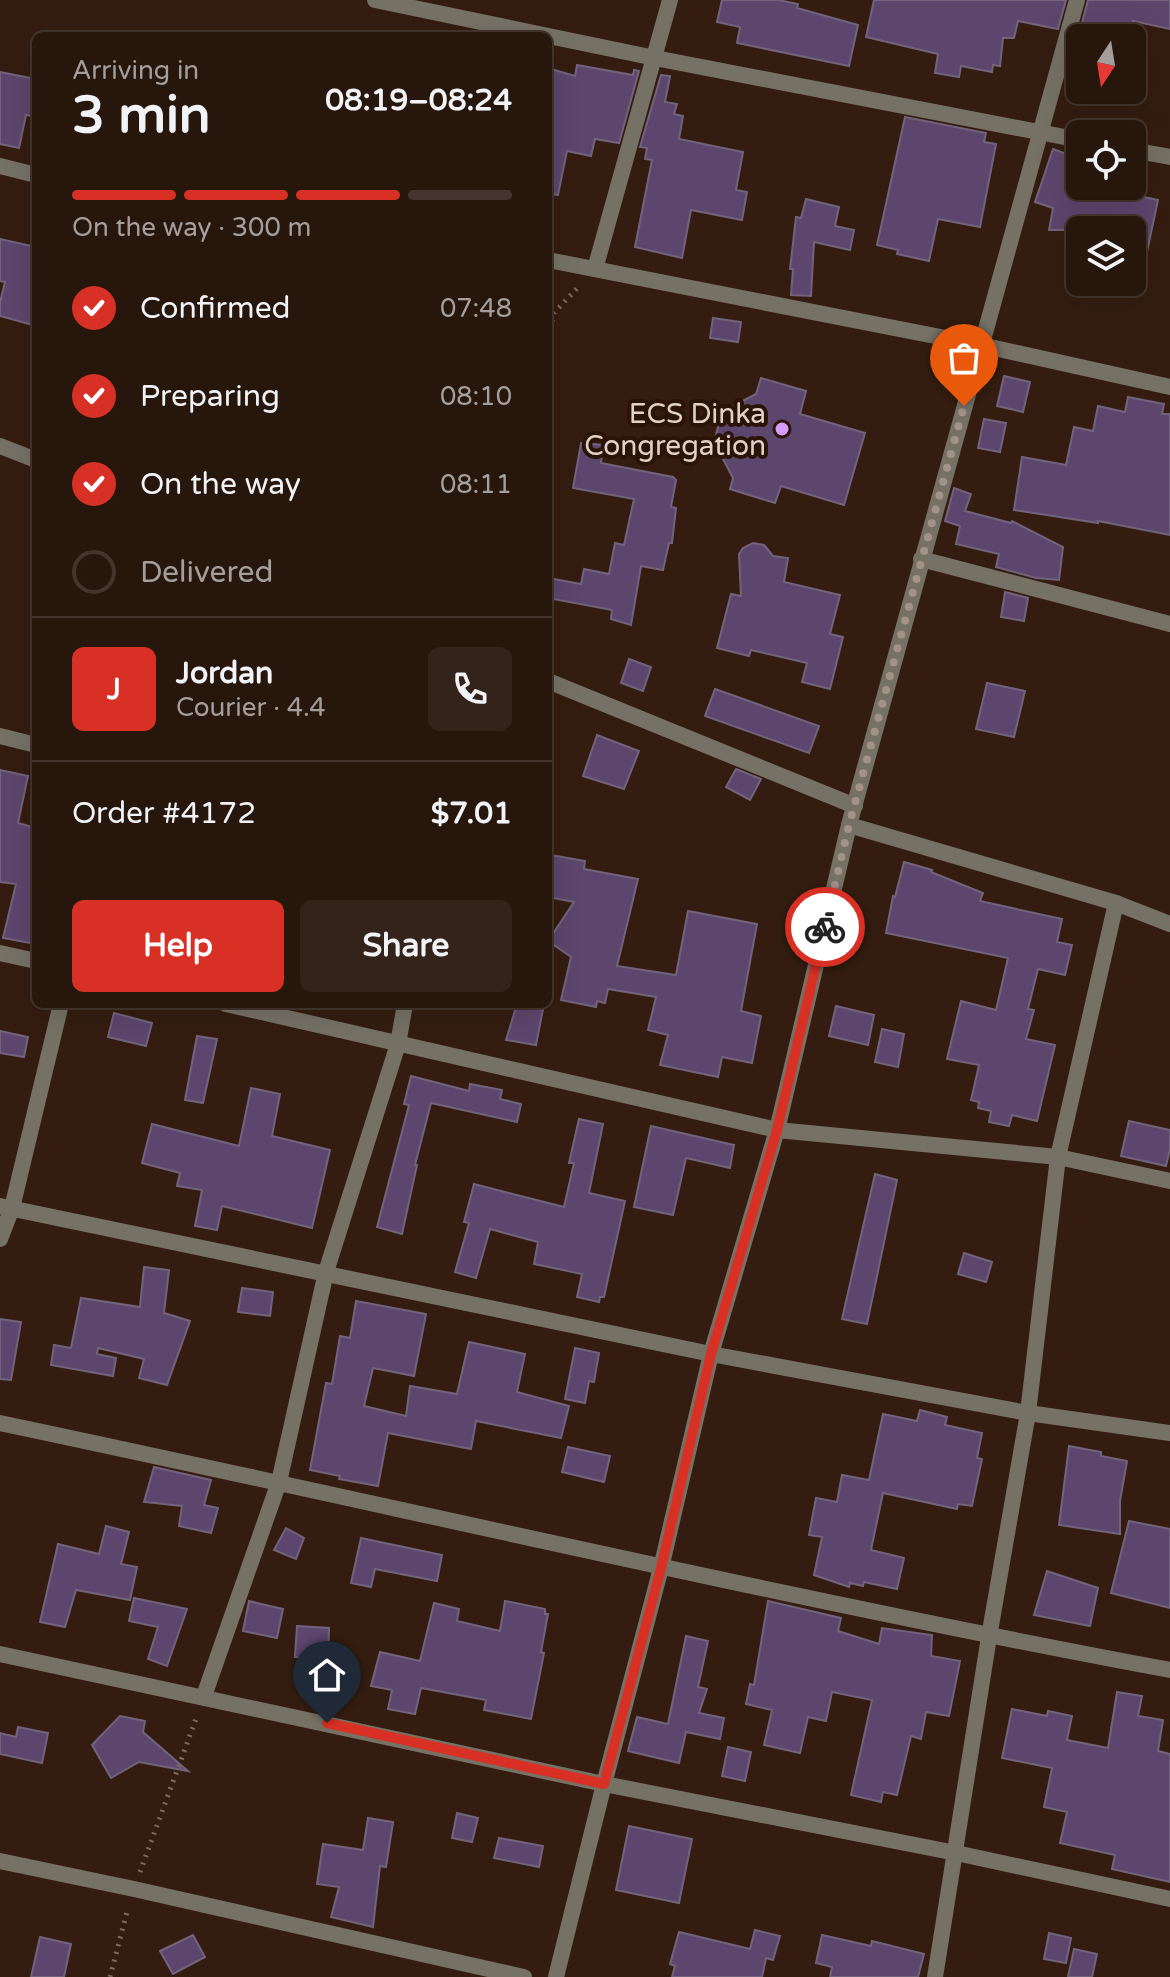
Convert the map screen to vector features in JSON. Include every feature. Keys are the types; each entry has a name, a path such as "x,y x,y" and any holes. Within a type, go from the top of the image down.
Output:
{"street":[{"path":"375,0 529,32"},
{"path":"595,269 670,0"},
{"path":"556,1977 661,1568 711,1354 777,1130 849,825 1077,0"},
{"path":"552,37 1066,137"},
{"path":"1146,153 1170,157"},
{"path":"0,166 32,174"},
{"path":"552,261 981,345 1170,387"},
{"path":"0,446 32,458"},
{"path":"921,559 1170,624"},
{"path":"552,683 855,806"},
{"path":"0,736 32,744"},
{"path":"849,825 1116,903 1170,924"},
{"path":"935,1977 1028,1413 1058,1157 1116,903"},
{"path":"0,953 32,960"},
{"path":"0,1239 60,1008"},
{"path":"243,1008 777,1130 1058,1157 1170,1181"},
{"path":"204,1696 279,1482 326,1272 398,1044 404,1008"},
{"path":"6,1207 711,1354 1028,1413 1170,1433"},
{"path":"0,1423 661,1568 989,1637 1170,1670"},
{"path":"0,1654 604,1784 956,1853 1170,1899"},
{"path":"0,1861 524,1977"}],"path":[{"path":"552,321 554,313 595,269"},
{"path":"110,1977 134,1889 204,1696"}],"building":[{"path":"722,0 778,0 858,25 849,66 737,43 740,27 717,22"},
{"path":"874,0 1066,0 1058,29 1018,21 1014,38 1003,38 1000,66 993,65 992,72 961,66 959,77 935,73 938,54 866,37"},
{"path":"1088,0 1170,0 1170,29 1133,21 1132,24 1082,24"},
{"path":"577,65 633,75 634,70 639,71 619,143 595,139 591,156 567,151 558,195 552,194 552,69 575,76"},
{"path":"0,72 32,78 32,116 26,115 19,148 0,144"},
{"path":"661,75 670,76 665,102 677,104 674,114 683,116 679,139 743,152 736,190 747,192 742,220 691,210 682,258 635,247 652,160 645,159 647,148 640,147"},
{"path":"905,117 986,133 984,142 996,144 980,227 938,219 929,261 897,254 898,250 877,245"},
{"path":"1053,149 1066,154 1066,200 1146,200 1146,197 1158,200 1146,256 1146,216 1066,216 1066,230 1049,230 1053,208 1035,202"},
{"path":"806,199 839,207 835,226 854,230 850,250 814,242 811,296 791,295 793,269 790,269 796,217 801,218"},
{"path":"0,239 32,246 32,325 0,316 5,282 0,281"},
{"path":"713,318 741,322 738,342 710,338"},
{"path":"1004,376 1030,382 1023,412 997,406"},
{"path":"761,378 806,391 800,414 865,433 844,505 781,486 775,503 730,489 733,478 714,442 722,412 756,394"},
{"path":"1128,397 1164,404 1162,414 1170,414 1170,535 1098,521 1014,510 1022,457 1066,465 1074,427 1093,431 1098,406 1125,412"},
{"path":"984,419 1006,423 1000,452 978,448"},
{"path":"581,443 603,445 601,463 676,480 671,507 676,508 672,543 669,543 663,570 641,566 631,625 611,619 612,610 552,599 552,579 581,584 584,569 609,574 615,543 624,545 634,499 573,488"},
{"path":"954,488 971,494 965,511 1012,521 1063,547 1059,580 1036,578 996,567 999,554 956,544 960,526 945,521"},
{"path":"753,543 764,545 773,556 788,558 784,582 840,595 830,634 843,637 830,689 802,682 807,663 751,650 749,656 717,648 731,594 741,596 739,554"},
{"path":"1005,592 1028,598 1024,621 1001,617"},
{"path":"629,659 651,667 643,691 621,683"},
{"path":"987,683 1025,691 1014,737 976,729"},
{"path":"715,689 819,726 809,753 705,716"},
{"path":"597,735 639,751 624,789 583,776"},
{"path":"736,769 761,779 750,800 726,787"},
{"path":"0,770 28,776 18,823 32,827 32,943 3,938 16,884 0,882"},
{"path":"552,855 585,861 584,869 638,879 617,966 676,975 688,911 757,924 741,1011 761,1016 752,1063 722,1057 718,1077 660,1065 668,1035 648,1030 656,997 608,989 605,1003 597,1001 596,1007 561,1000 571,957 552,944 552,935 574,902 552,898"},
{"path":"904,862 932,870 983,893 980,901 1062,919 1057,942 1072,945 1065,975 1038,969 1028,1009 1034,1010 1026,1039 1055,1045 1037,1121 1012,1115 1009,1126 989,1122 991,1111 978,1108 979,1102 971,1100 979,1065 947,1059 961,1001 996,1010 1008,958 886,933"},
{"path":"836,1006 874,1015 868,1045 829,1036"},
{"path":"516,1008 543,1008 536,1045 506,1040"},
{"path":"114,1013 152,1023 146,1046 108,1037"},
{"path":"882,1029 904,1034 898,1067 875,1062"},
{"path":"0,1031 28,1037 24,1057 0,1053"},
{"path":"197,1036 217,1039 203,1103 185,1100"},
{"path":"411,1076 469,1091 470,1084 502,1090 500,1099 521,1104 517,1122 431,1103 402,1234 377,1227 409,1105 404,1104"},
{"path":"251,1088 280,1094 272,1136 330,1150 312,1228 222,1206 217,1230 195,1226 202,1190 177,1186 180,1173 142,1163 152,1124 239,1146"},
{"path":"579,1119 603,1124 589,1193 625,1201 604,1297 600,1297 599,1302 577,1297 582,1274 534,1264 538,1242 490,1229 476,1278 455,1272 469,1223 464,1222 474,1184 564,1207 574,1163 569,1163"},
{"path":"1129,1121 1170,1130 1166,1166 1121,1156"},
{"path":"651,1126 734,1145 730,1168 686,1158 673,1215 634,1207"},
{"path":"875,1174 897,1180 867,1324 842,1319"},
{"path":"964,1253 992,1262 986,1282 958,1274"},
{"path":"144,1267 169,1270 164,1313 190,1321 167,1385 139,1378 144,1359 98,1348 97,1354 116,1358 113,1376 51,1365 54,1345 71,1348 81,1298 140,1307"},
{"path":"242,1288 273,1292 270,1316 238,1312"},
{"path":"356,1301 426,1314 414,1376 373,1368 364,1406 406,1416 410,1386 457,1394 469,1342 525,1354 517,1392 569,1406 561,1438 476,1421 471,1449 388,1433 378,1486 310,1470 326,1383 332,1384 340,1336 350,1338"},
{"path":"0,1319 21,1322 11,1380 0,1379"},
{"path":"575,1348 599,1353 594,1382 589,1381 585,1403 565,1399"},
{"path":"920,1410 947,1417 945,1425 982,1433 977,1458 982,1459 972,1506 958,1504 957,1509 883,1493 871,1550 904,1558 897,1589 864,1582 863,1586 850,1583 849,1587 814,1575 822,1537 809,1535 816,1498 837,1502 842,1475 869,1480 883,1414 917,1421"},
{"path":"1069,1446 1127,1461 1120,1501 1120,1534 1059,1525"},
{"path":"568,1447 610,1456 604,1482 562,1472"},
{"path":"154,1467 211,1480 204,1505 218,1508 211,1533 179,1526 182,1506 144,1502"},
{"path":"1129,1521 1170,1529 1170,1608 1111,1593"},
{"path":"106,1526 129,1532 121,1564 137,1567 130,1600 76,1590 65,1627 40,1622 58,1544 99,1554"},
{"path":"286,1528 304,1538 296,1559 274,1550"},
{"path":"361,1538 442,1555 437,1581 375,1569 371,1587 351,1583"},
{"path":"1047,1571 1098,1588 1090,1626 1034,1615"},
{"path":"134,1598 187,1609 167,1666 148,1659 158,1627 129,1621"},
{"path":"249,1601 283,1609 277,1638 243,1631"},
{"path":"505,1601 545,1609 545,1614 548,1614 531,1719 484,1710 486,1700 421,1688 415,1714 388,1709 392,1690 371,1686 380,1652 420,1661 434,1603 459,1609 457,1621 500,1631"},
{"path":"768,1601 841,1618 838,1631 879,1644 882,1628 932,1635 931,1656 960,1661 949,1716 926,1712 921,1739 911,1736 897,1795 883,1792 881,1802 851,1795 872,1700 832,1692 826,1721 808,1717 800,1753 764,1745 772,1710 746,1704 750,1684 754,1685"},
{"path":"297,1626 329,1628 328,1657 295,1657"},
{"path":"686,1636 708,1641 698,1687 707,1689 699,1713 724,1718 720,1739 686,1732 679,1763 628,1751 637,1717 668,1724"},
{"path":"1117,1692 1142,1696 1138,1716 1163,1720 1158,1751 1170,1754 1170,1882 1112,1869 1115,1855 1060,1843 1067,1812 1044,1807 1052,1768 1002,1758 1012,1709 1047,1716 1048,1711 1072,1716 1067,1740 1108,1748"},
{"path":"120,1716 145,1721 143,1732 188,1771 139,1762 111,1778 92,1745"},
{"path":"18,1727 48,1733 42,1763 0,1754 0,1733 16,1737"},
{"path":"728,1747 751,1752 745,1781 722,1776"},
{"path":"457,1813 478,1818 472,1842 452,1838"},
{"path":"368,1818 393,1822 386,1867 380,1866 373,1927 331,1917 339,1887 317,1884 323,1844 363,1850"},
{"path":"629,1826 692,1839 679,1903 616,1890"},
{"path":"499,1838 543,1846 539,1867 494,1858"},
{"path":"755,1930 780,1936 773,1960 766,1958 762,1977 672,1977 675,1966 670,1964 679,1932 750,1949"},
{"path":"1049,1933 1071,1938 1066,1963 1044,1959"},
{"path":"193,1935 205,1957 173,1974 160,1951"},
{"path":"822,1935 871,1946 872,1941 924,1954 918,1977 830,1977 832,1967 816,1963"},
{"path":"40,1937 71,1944 64,1977 31,1977"},
{"path":"1074,1949 1097,1954 1092,1977 1068,1977"}],"way so far":[{"path":"825,927 849,825 964,406"}],"place":[{"name":"ECS Dinka Congregation","path":"782,429"}],"route":[{"path":"327,1723 604,1784 661,1568 711,1354 777,1130 825,927"}]}
